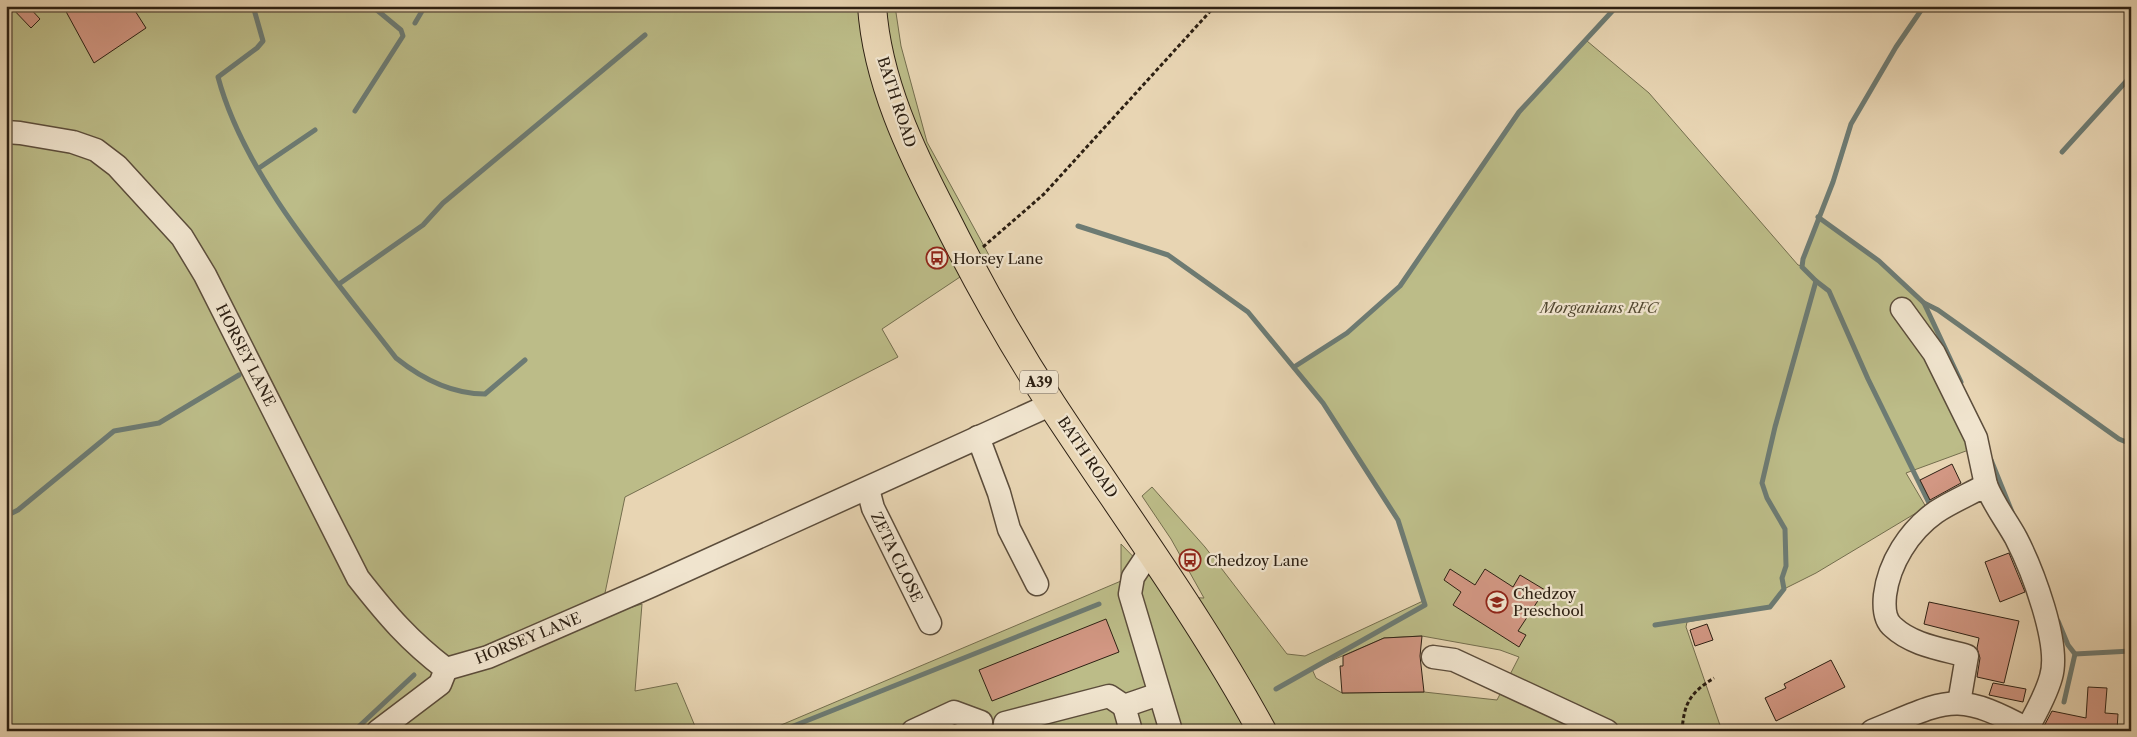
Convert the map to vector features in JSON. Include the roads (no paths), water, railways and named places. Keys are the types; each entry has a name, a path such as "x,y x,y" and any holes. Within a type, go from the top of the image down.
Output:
{"main road":[{"name":"BATH ROAD","path":"872,6 883,66 898,118 918,165 967,261 1052,404 1151,550 1230,672 1262,731"}],"street":[{"name":"HORSEY LANE","path":"6,132 20,132 73,142 96,150 117,166 182,237 206,275 358,578 390,619 416,646 446,669 488,657 868,489 1052,404"},
{"path":"1872,731 1929,707 1951,702 1971,704 1994,711 2029,730 2052,676 2054,646 2037,589 2016,538 1995,506 1986,485 1976,438 1934,353 1902,309"},
{"path":"978,437 1005,490 1008,529 1037,584"},
{"path":"1959,703 1967,656 1908,638 1891,626 1883,606 1892,567 1904,544 1935,513 1986,485"},
{"name":"ZETA CLOSE","path":"868,489 873,508 930,623"},
{"path":"1151,550 1133,577 1130,594 1171,731"},
{"path":"1433,656 1454,660 1607,731"},
{"path":"378,731 440,684 446,669"},
{"path":"1124,706 1159,694"},
{"path":"913,731 954,712 981,726 990,714 996,714 1004,727 1109,696 1124,706 1131,731"}],"waterway":[{"path":"253,6 263,41 257,48 218,77 231,115 248,152 270,189 319,260 396,358 426,378 449,388 485,394 525,360"},
{"path":"355,111 403,36 401,30 372,6"},
{"path":"415,23 425,6"},
{"path":"1294,367 1347,333 1400,286 1519,112 1617,6"},
{"path":"1655,625 1770,607 1784,589 1782,578 1786,566 1785,529 1767,498 1762,483 1775,427 1816,281 1802,267 1803,259 1833,182 1851,124 1896,47 1924,6"},
{"path":"339,284 423,225 443,203 645,35"},
{"path":"2062,152 2131,76"},
{"path":"259,168 315,130"},
{"path":"1818,217 1879,261 1924,303 1961,382"},
{"path":"1078,226 1168,255 1248,312 1323,403 1398,520 1425,605 1276,689"},
{"path":"1816,281 1829,291 1868,379 1929,503"},
{"path":"1924,303 1938,310 2119,439 2131,444"},
{"path":"6,516 18,510 114,431 159,423 239,375"},
{"path":"1991,460 2012,512"},
{"path":"781,731 1099,604"},
{"path":"2058,621 2068,645 2075,654 2064,702"},
{"path":"2075,654 2131,651"},
{"path":"354,731 414,675"}],"place":[{"name":"Horsey Lane","path":"937,258"},
{"name":"Chedzoy Lane","path":"1190,560"},
{"name":"Chedzoy Preschool","path":"1497,602"}],"park label":[{"name":"Morganians RFC","path":"1599,307"}]}
